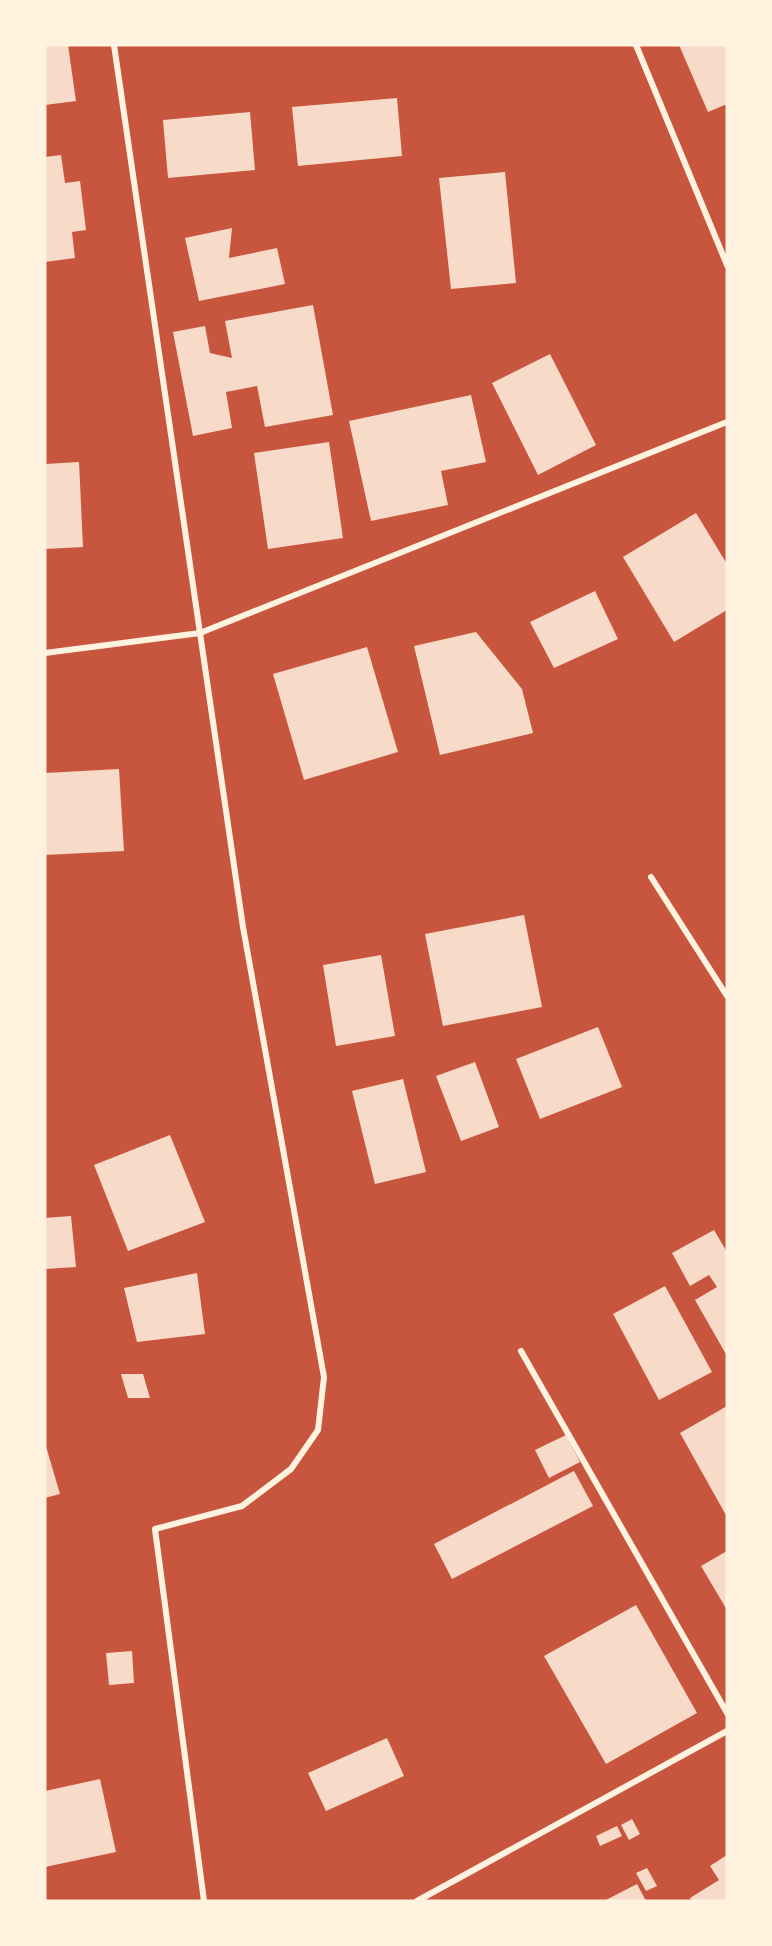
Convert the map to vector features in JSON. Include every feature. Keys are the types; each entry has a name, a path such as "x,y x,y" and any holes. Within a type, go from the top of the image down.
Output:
{"street":[{"path":"114,45 243,927 324,1377 318,1430 291,1469 242,1506 155,1530 204,1901"},
{"path":"636,45 727,265"},
{"path":"45,653 200,633 727,422"},
{"path":"651,877 727,996"},
{"path":"521,1351 727,1713"},
{"path":"417,1901 727,1731"}],"building":[{"path":"45,45 68,45 76,101 45,105"},
{"path":"679,45 727,45 727,104 708,112"},
{"path":"397,98 402,156 298,166 292,107"},
{"path":"250,112 255,170 168,178 163,120"},
{"path":"61,155 65,183 80,181 86,230 72,232 75,258 45,262 45,157"},
{"path":"505,172 516,283 451,289 439,178"},
{"path":"232,228 229,258 277,248 285,284 199,301 185,238"},
{"path":"313,305 333,415 265,427 257,386 226,392 232,428 193,436 173,332 205,326 210,353 232,358 225,321"},
{"path":"550,354 596,445 538,475 492,383"},
{"path":"471,395 486,462 441,471 448,505 371,521 349,421"},
{"path":"329,442 343,538 268,549 254,453"},
{"path":"79,462 83,547 45,549 45,464"},
{"path":"696,513 727,564 727,610 674,642 623,557"},
{"path":"595,591 618,639 554,668 530,622"},
{"path":"476,632 522,689 533,733 440,755 414,646"},
{"path":"367,647 398,752 304,780 273,674"},
{"path":"119,769 124,851 45,855 45,773"},
{"path":"524,915 542,1007 443,1026 425,934"},
{"path":"381,955 395,1036 336,1046 323,965"},
{"path":"598,1027 622,1087 540,1119 516,1059"},
{"path":"475,1062 499,1127 461,1141 436,1076"},
{"path":"403,1079 426,1172 375,1184 352,1091"},
{"path":"170,1135 205,1222 128,1251 94,1165"},
{"path":"71,1216 76,1267 45,1269 45,1218"},
{"path":"714,1230 727,1252 727,1356 695,1300 717,1287 709,1275 690,1286 672,1253"},
{"path":"197,1273 205,1334 137,1342 124,1288"},
{"path":"665,1286 712,1372 659,1400 613,1314"},
{"path":"121,1374 143,1374 150,1398 128,1398"},
{"path":"727,1406 727,1517 680,1433"},
{"path":"566,1435 580,1462 549,1478 535,1450"},
{"path":"45,1443 60,1494 45,1498"},
{"path":"574,1471 593,1506 452,1579 434,1544"},
{"path":"727,1551 727,1610 701,1566"},
{"path":"636,1605 697,1713 606,1764 544,1656"},
{"path":"132,1651 134,1683 109,1685 106,1653"},
{"path":"387,1738 404,1776 326,1811 308,1773"},
{"path":"100,1779 116,1852 45,1867 45,1791"},
{"path":"632,1819 640,1834 629,1840 621,1825"},
{"path":"617,1826 622,1836 600,1846 596,1836"},
{"path":"727,1855 727,1901 692,1901 690,1898 719,1880 710,1866"},
{"path":"647,1868 657,1886 646,1891 636,1873"},
{"path":"637,1884 646,1901 604,1901"}]}
